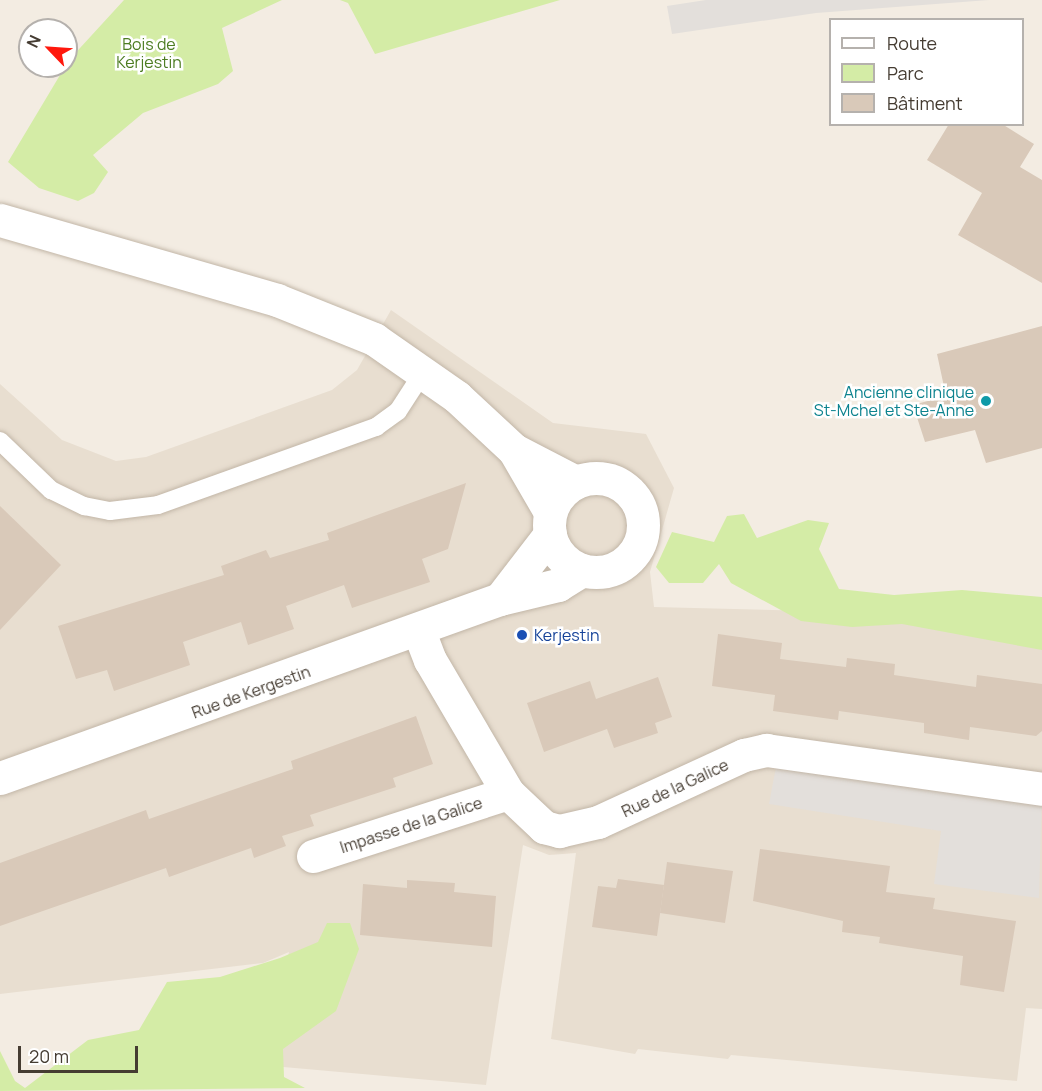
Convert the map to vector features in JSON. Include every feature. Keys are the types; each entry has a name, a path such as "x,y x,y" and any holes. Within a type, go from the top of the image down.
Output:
{"street":[{"path":"0,220 304,310 374,339 424,371 514,450 576,482 500,599"},
{"path":"514,450 550,523 563,559 582,570"},
{"name":"Rue de Kergestin","path":"0,778 500,599 558,585 582,570 602,572 628,560 644,523 635,497 623,486 592,477 576,482"},
{"name":"Rue de la Galice","path":"418,629 430,660 508,793 544,828 577,828 766,750 1042,789"},
{"name":"Impasse de la Galice","path":"313,856 508,793"}],"lane":[{"path":"0,441 51,490 84,506 110,511 158,505 375,427 398,411 424,371"}],"shaded area":[{"path":"706,0 989,0 816,13 672,34 667,6"},
{"path":"391,310 553,423 646,434 674,488 650,572 654,607 855,612 1042,645 1042,1009 1026,1008 1017,1081 731,1055 728,1059 638,1049 635,1054 551,1039 576,853 549,855 523,845 486,1085 261,1065 289,952 263,963 0,994 0,384 62,440 116,461 146,457 332,390 357,370"},
{"path":"779,751 1042,789 1039,898 934,884 941,831 769,804"}],"green space":[{"name":"Bois de Kerjestin","path":"124,0 282,0 222,28 233,71 218,84 143,113 93,155 108,172 94,193 78,201 39,188 8,162 58,78 78,78 78,50"},
{"path":"340,0 560,0 375,54 348,3"},
{"path":"744,514 757,538 808,520 829,523 819,549 839,589 894,595 962,590 1042,597 1042,650 902,624 852,627 801,621 731,583 719,564 703,583 669,583 656,567 672,532 714,542 727,516"},
{"path":"327,923 350,923 359,949 336,1011 283,1049 284,1077 305,1088 0,1091 0,1051 15,1081 25,1088 88,1040 139,1030 167,982 220,977 280,958 318,942"}],"building":[{"path":"948,126 1005,126 1034,144 1020,167 1042,180 1042,283 958,235 982,193 927,160"},
{"name":"Ancienne clinique St-Mchel et Ste-Anne","path":"1042,326 1042,448 986,463 975,430 925,442 913,405 946,396 937,354"},
{"path":"466,483 448,549 422,559 430,582 352,608 344,585 286,606 294,629 248,645 241,622 183,642 190,665 114,691 107,670 76,679 58,626 224,575 221,566 266,550 270,558 329,540 327,533"},
{"path":"0,506 61,565 0,630"},
{"path":"718,634 782,643 780,659 846,667 847,658 895,664 894,675 976,687 977,675 1042,684 1042,731 1036,736 970,727 969,740 924,733 924,723 839,711 838,720 773,711 775,695 712,686"},
{"path":"658,677 672,717 655,723 658,733 614,748 607,729 544,752 527,703 590,681 596,699"},
{"path":"416,716 433,764 393,778 396,787 310,815 314,826 282,836 286,846 254,858 251,848 169,877 166,868 0,926 0,863 146,810 149,819 293,769 291,761"},
{"path":"760,849 890,866 886,892 935,898 933,909 1016,921 1004,992 960,985 963,956 879,943 880,937 842,932 843,921 753,901"},
{"path":"667,862 733,871 725,923 660,913"},
{"path":"618,879 664,885 657,936 592,927 598,886 616,888"},
{"path":"407,880 455,883 454,892 496,896 492,947 360,935 363,884 407,888"}],"place":[{"name":"Ancienne clinique St-Mchel et Ste-Anne","path":"986,401"},
{"name":"Kerjestin","path":"522,635"}]}
